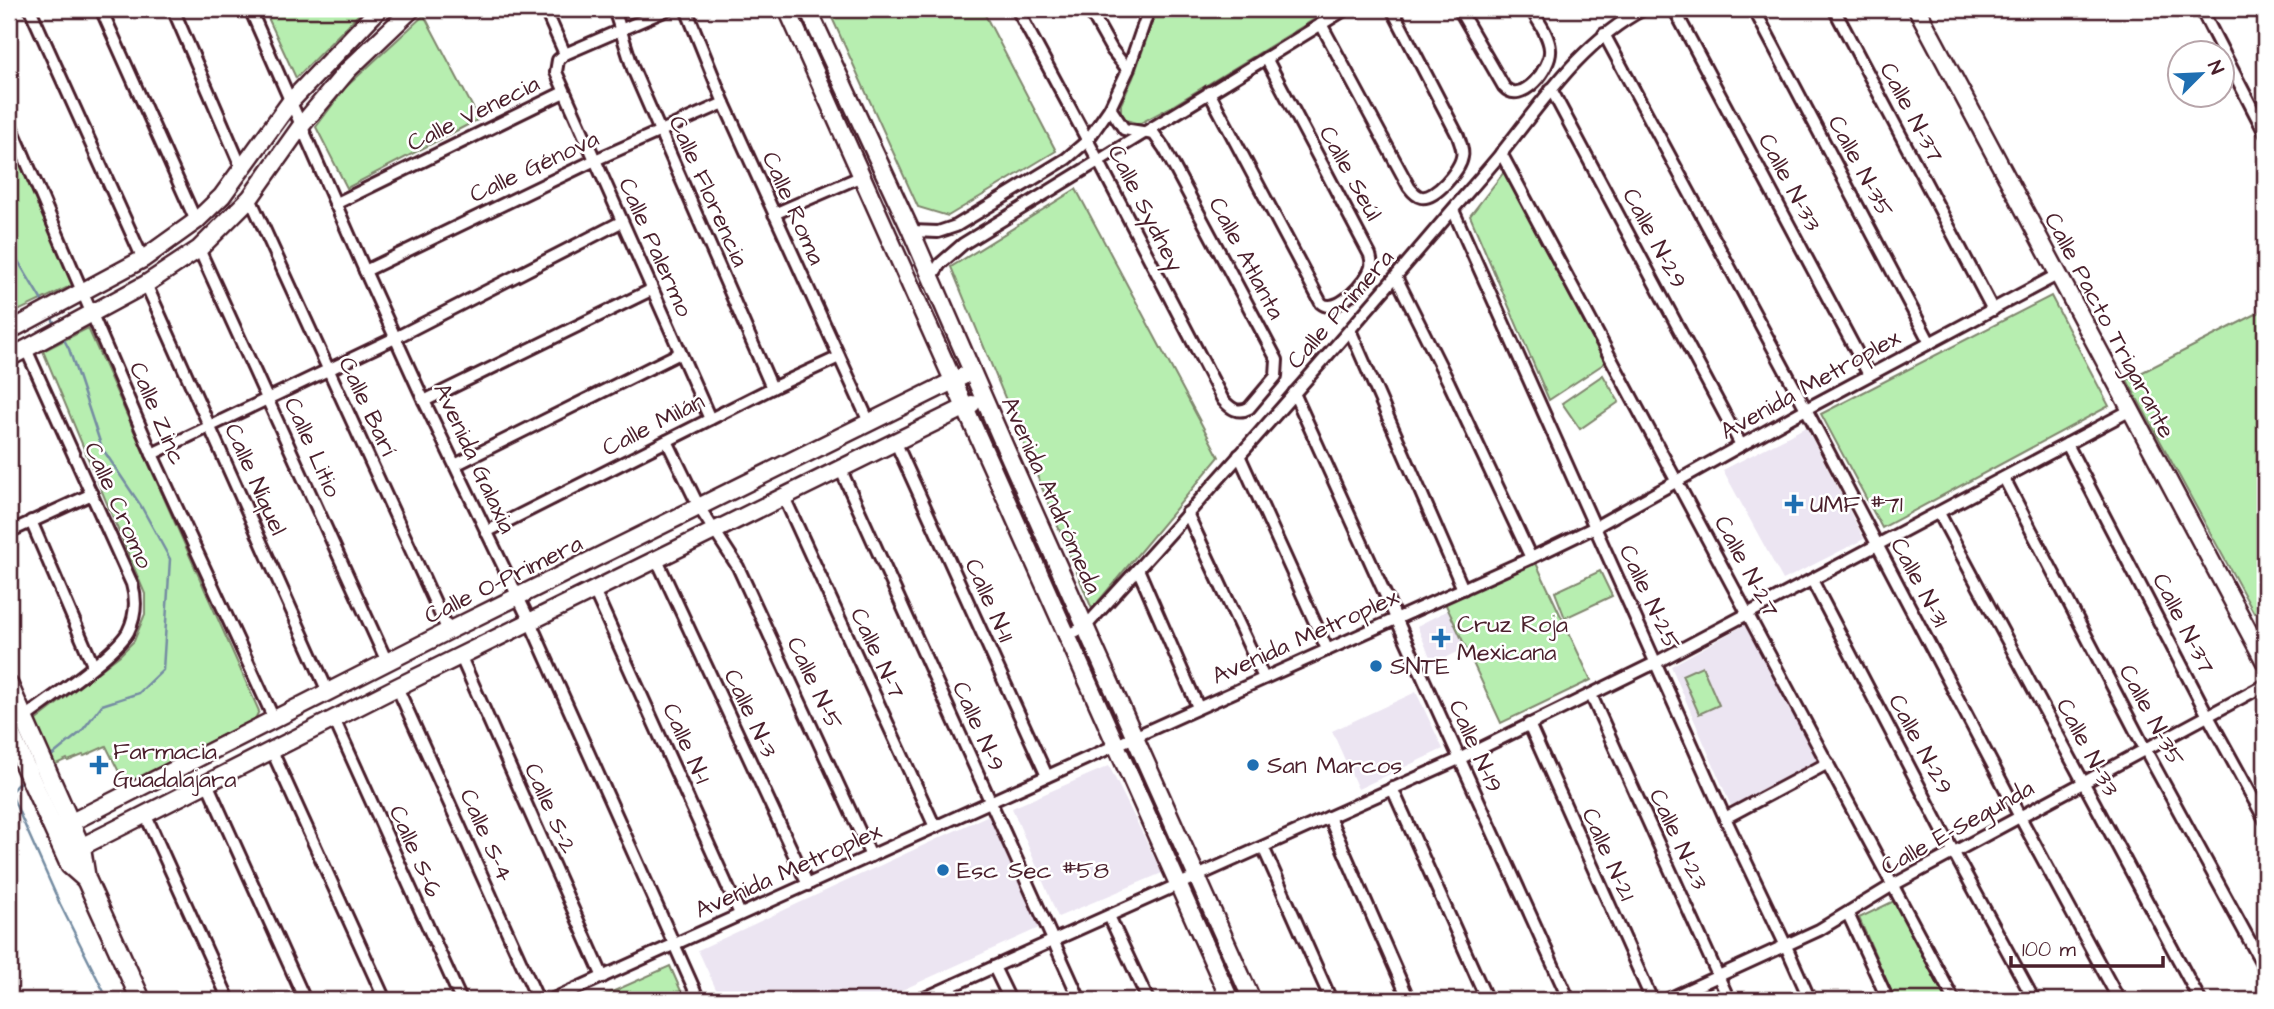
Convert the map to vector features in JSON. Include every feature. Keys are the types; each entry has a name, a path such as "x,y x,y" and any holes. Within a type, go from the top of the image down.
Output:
{"main road":[{"path":"9,686 73,851 70,865 86,879 141,1000"},
{"path":"9,731 62,826"}],"street":[{"path":"30,9 144,259"},
{"path":"101,9 196,221"},
{"path":"173,9 242,169"},
{"name":"Avenida Galaxia","path":"250,9 395,338 530,622 699,1000"},
{"path":"9,331 144,259 196,221 222,196 291,101 379,9"},
{"path":"9,358 146,284 200,248 250,198 301,126 348,70 412,9"},
{"path":"545,9 565,54"},
{"name":"Calle Florencia","path":"614,9 622,29 625,47 660,131 772,388"},
{"name":"Calle Venecia","path":"335,204 564,92 555,72 558,60 565,54 669,9"},
{"name":"Calle Roma","path":"686,9 724,103 869,422"},
{"name":"Avenida Andrómeda","path":"787,9 1230,1000"},
{"name":"Avenida Andrómeda","path":"808,9 911,230 1252,1000"},
{"name":"Calle Sydney","path":"1017,9 1223,400 1237,411 1249,408"},
{"path":"1089,9 1112,50 1128,71"},
{"path":"911,230 938,232 956,226 1066,159 1087,141 1110,108 1128,71 1149,9"},
{"path":"931,278 940,264 963,244 1346,9"},
{"path":"1321,24 1409,187 1423,198 1438,191 1458,168 1463,154 1458,136 1392,9"},
{"path":"1459,9 1504,87 1515,94 1523,92 1547,66 1551,50 1531,9"},
{"name":"Calle Primera","path":"1066,636 1085,627 1350,330 1501,153 1551,89 1604,34 1644,9"},
{"name":"Calle N-33","path":"1674,9 1870,375"},
{"name":"Calle N-35","path":"1754,9 1930,343"},
{"name":"Calle N-37","path":"1833,9 1993,310"},
{"name":"Calle Pacto Trigarante","path":"1917,9 2129,411 2261,645 2265,662"},
{"path":"2201,9 2265,133"},
{"name":"Calle N-31","path":"1604,34 2119,1000"},
{"name":"Calle Seúl","path":"1209,92 1316,296 1325,307 1340,304 1367,276 1371,268 1370,255 1266,58"},
{"name":"Calle N-29","path":"1551,89 1741,445"},
{"name":"Calle Palermo","path":"564,92 710,419"},
{"name":"Calle Génova","path":"365,271 595,160 724,103"},
{"path":"1110,108 1124,129 1146,131"},
{"name":"Calle Zinc","path":"9,121 152,454 274,719"},
{"name":"Calle Atlanta","path":"1146,131 1154,134 1168,154 1277,360 1276,376 1249,408"},
{"name":"Calle N-27","path":"1501,153 1954,1000"},
{"path":"774,214 862,176"},
{"path":"1036,178 1045,193"},
{"name":"Calle Barí","path":"250,198 448,631"},
{"name":"Calle N-25","path":"1453,210 1725,818 1810,1000"},
{"path":"152,454 395,338 621,222"},
{"name":"Calle Litio","path":"200,248 387,662"},
{"name":"Avenida Metroplex","path":"551,1000 1531,558 1595,527 1806,409 2057,275"},
{"path":"1396,277 1531,558"},
{"name":"Calle Níquel","path":"146,284 328,692"},
{"path":"424,401 651,290"},
{"path":"1350,330 1463,589"},
{"name":"Calle Cromo","path":"23,719 120,643 131,625 136,605 132,584 92,495 32,346"},
{"path":"455,465 680,353"},
{"name":"Calle Milán","path":"486,532 839,357"},
{"name":"Calle O-Primera","path":"62,826 972,371"},
{"name":"Calle N-19","path":"1294,393 1569,1000"},
{"name":"Calle O-Primera","path":"73,851 397,687 984,398"},
{"path":"928,999 1459,759 1657,663 2129,411"},
{"name":"Calle N-5","path":"667,441 699,507 738,567 871,856"},
{"name":"Calle N-11","path":"895,441 1047,776"},
{"name":"Calle N-37","path":"2067,444 2265,820"},
{"path":"1239,455 1327,649"},
{"name":"Calle N-9","path":"840,468 1080,1000"},
{"name":"Calle N-35","path":"2004,478 2145,749 2265,969"},
{"path":"9,532 92,495"},
{"name":"Calle N-7","path":"785,497 935,827"},
{"path":"1187,513 1264,678"},
{"name":"Calle N-33","path":"1940,513 2200,1000"},
{"path":"31,522 93,665"},
{"name":"Calle N-3","path":"657,560 808,885"},
{"path":"1138,569 1198,707"},
{"name":"Calle N-29","path":"1812,580 1954,853 2035,1000"},
{"name":"Calle N-1","path":"594,590 740,914"},
{"name":"Calle S-2","path":"460,656 603,977"},
{"name":"Calle E-Segunda","path":"1666,1000 1787,946 1848,914 1893,886 2265,685"},
{"name":"Calle S-4","path":"397,687 538,1000"},
{"name":"Calle N-23","path":"1591,695 1729,1000"},
{"name":"Calle S-6","path":"334,719 461,1000"},
{"name":"Calle N-21","path":"1529,724 1652,1000"},
{"path":"272,751 385,1000"},
{"path":"1725,818 1828,763"},
{"path":"207,783 305,1000"},
{"path":"1392,788 1487,1000"},
{"path":"146,816 229,1000"},
{"path":"1329,817 1409,1000"},
{"path":"1263,846 1331,1000"},
{"path":"1848,914 1888,1000"},
{"path":"1109,916 1148,1000"},
{"path":"994,967 1010,1000"}],"shaded area":[{"name":"UMF #71","path":"1806,427 1864,539 1783,580 1723,470"},
{"name":"Cruz Roja Mexicana","path":"1448,610 1466,648 1433,664 1417,626"},
{"path":"1748,623 1819,760 1731,806 1671,666"},
{"path":"1416,692 1443,749 1358,789 1332,731"},
{"path":"1109,766 1162,873 1058,917 1012,808"},
{"name":"Esc Sec #58","path":"991,814 1041,927 880,1000 721,1000 698,950"}],"green space":[{"path":"264,9 364,9 296,78"},
{"path":"828,9 982,9 1056,151 948,216 918,207"},
{"path":"1157,9 1331,9 1139,124 1126,120 1121,114 1121,104"},
{"path":"424,15 479,119 347,188 316,127 345,88"},
{"path":"9,133 77,283 18,311 9,290"},
{"path":"1504,172 1605,363 1549,400 1470,216"},
{"path":"1076,189 1219,457 1092,609 951,267"},
{"path":"2051,296 2109,406 1882,528 1821,414"},
{"path":"2264,310 2265,608 2254,613 2127,380"},
{"path":"88,328 259,711 255,719 125,784 106,746 54,765 35,721 120,655 134,641 145,614 145,594 43,351"},
{"path":"1603,375 1619,402 1580,429 1562,403"},
{"path":"1536,563 1591,680 1501,723 1445,603"},
{"path":"1600,571 1612,596 1565,618 1555,592"},
{"path":"1702,666 1719,705 1699,714 1682,675"},
{"path":"1894,901 1946,1000 1895,1000 1859,918"},
{"path":"670,966 685,1000 594,1000"}],"waterway":[{"path":"9,246 45,306"},
{"path":"50,315 57,327"},
{"path":"49,758 81,732 102,705 139,693 163,670 170,559 141,506 102,448 69,349 62,336"},
{"path":"21,781 10,792 60,904 108,1000"}],"place":[{"name":"UMF #71","path":"1794,504"},
{"name":"Cruz Roja Mexicana","path":"1441,638"},
{"name":"SNTE","path":"1376,666"},
{"name":"Farmacia Guadalajara","path":"99,765"},
{"name":"San Marcos","path":"1253,765"},
{"name":"Esc Sec #58","path":"943,870"}]}
